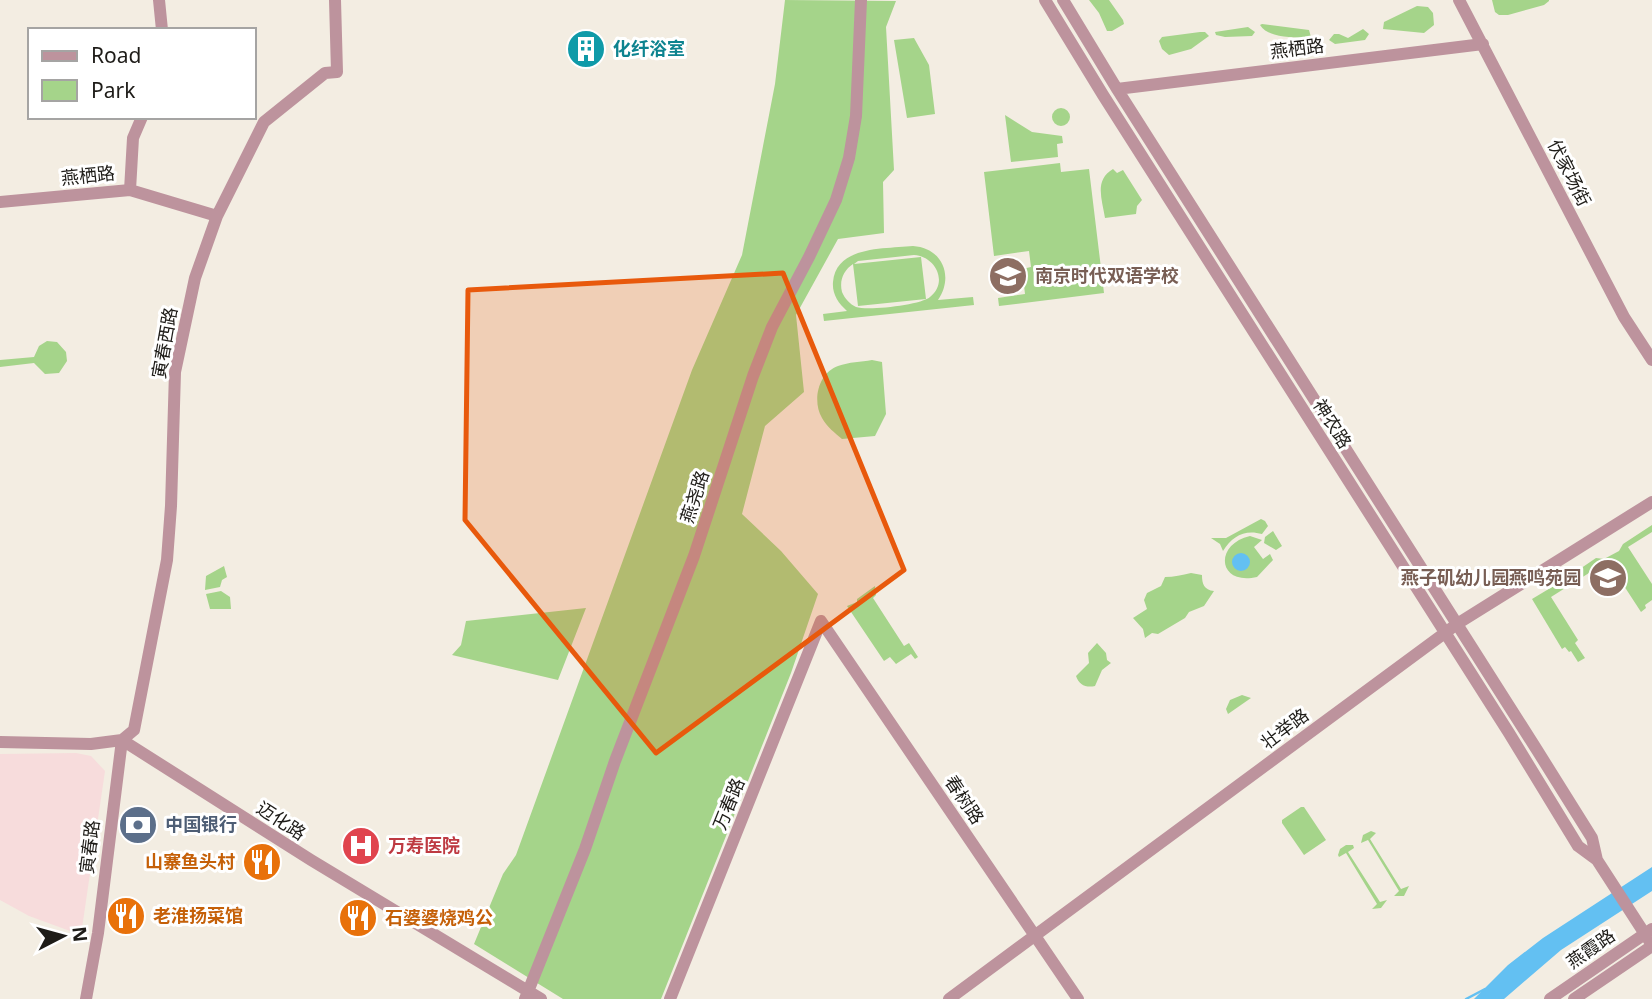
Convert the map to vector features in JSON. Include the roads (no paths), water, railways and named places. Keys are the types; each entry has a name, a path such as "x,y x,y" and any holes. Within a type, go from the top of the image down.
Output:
{"street":[{"path":"159,0 162,28"},
{"name":"寅春西路","path":"122,740 134,730 167,560 174,372 195,278 217,216 264,122 325,73 337,72 335,0"},
{"name":"燕尧路","path":"527,995 585,849 615,761 694,556 753,376 772,327 810,257 836,200 849,158 856,116 861,0"},
{"name":"神农路","path":"1045,0 1578,846 1597,860"},
{"name":"神农路","path":"1063,0 1116,89 1592,838 1597,860 1632,916 1648,931 1652,946"},
{"name":"伏家场街","path":"1459,0 1623,317 1652,360"},
{"name":"燕栖路","path":"1116,89 1482,44"},
{"path":"130,190 134,138 141,119"},
{"name":"燕栖路","path":"0,202 130,190 217,216"},
{"name":"壮举路","path":"949,999 1457,624 1652,502"},
{"name":"春树路","path":"821,621 1078,999"},
{"name":"万春路","path":"670,999 821,621"},
{"path":"0,742 91,744 122,740"},
{"name":"迈化路","path":"122,740 527,995 541,999"},
{"name":"寅春路","path":"86,999 98,933 122,740"},
{"name":"燕霞路","path":"1550,999 1648,931"},
{"name":"燕霞路","path":"1574,999 1652,946"}],"water":[{"path":"1237,553 1245,553 1250,562 1248,569 1237,571 1232,566 1232,558"},
{"path":"1652,867 1652,891 1561,950 1504,999 1474,999 1508,965 1543,938"}],"waterway":[{"path":"1466,999 1485,989"}],"place":[{"name":"化纤浴室","path":"586,49"},
{"name":"南京时代双语学校","path":"1008,276"},
{"name":"燕子矶幼儿园燕鸣苑园","path":"1608,578"},
{"name":"中国银行","path":"138,825"},
{"name":"万寿医院","path":"361,846"},
{"name":"山寨鱼头村","path":"262,862"},
{"name":"老淮扬菜馆","path":"126,916"},
{"name":"石婆婆烧鸡公","path":"358,918"}]}
